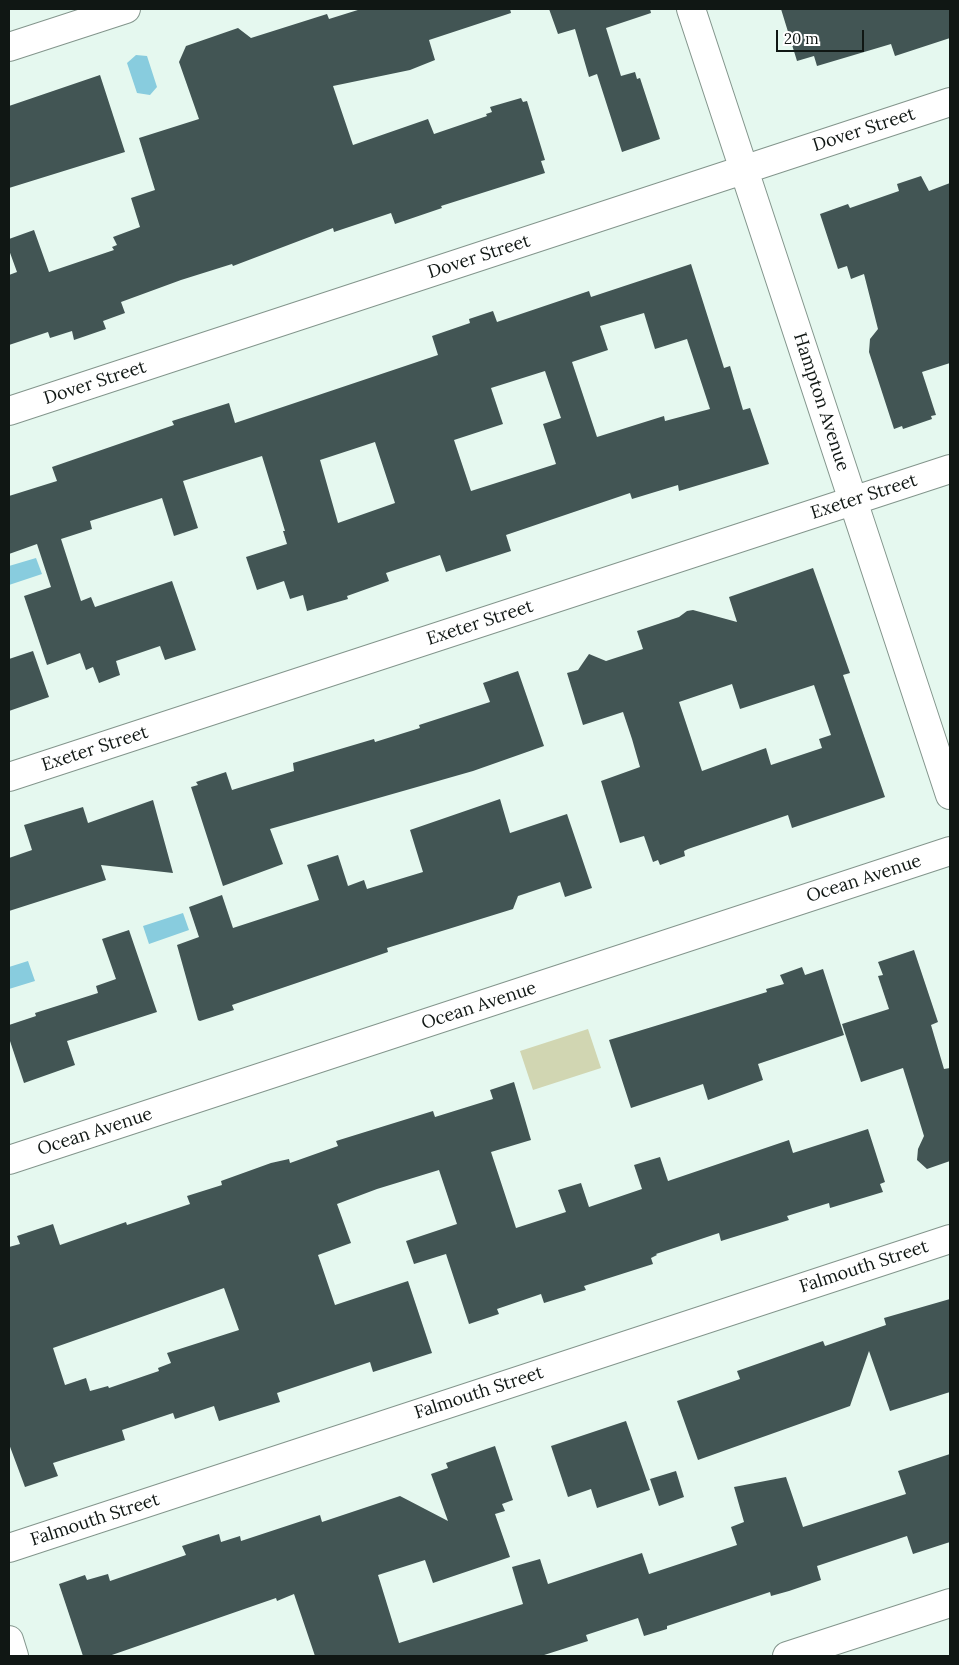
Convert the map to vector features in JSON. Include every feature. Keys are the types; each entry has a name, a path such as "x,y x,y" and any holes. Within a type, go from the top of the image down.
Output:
{"street":[{"path":"9,47 126,9"},
{"name":"Hampton Avenue","path":"691,9 950,795"},
{"name":"Dover Street","path":"9,412 950,102"},
{"name":"Exeter Street","path":"9,777 950,469"},
{"name":"Ocean Avenue","path":"9,1160 950,851"},
{"name":"Falmouth Street","path":"9,1548 950,1239"},
{"path":"787,1656 950,1603"},
{"path":"9,1640 14,1656"}],"green space":[{"path":"588,1029 601,1068 533,1090 520,1051"}],"water":[{"path":"136,55 147,56 157,87 150,95 137,93 127,63"},
{"path":"36,558 42,574 9,585 9,566"},
{"path":"183,913 189,930 149,944 143,926"},
{"path":"28,961 35,981 9,989 9,967"}],"building":[{"path":"361,9 510,9 511,13 429,40 435,60 410,70 333,86 353,145 428,119 434,134 487,116 486,114 492,112 490,107 521,98 523,102 527,101 545,160 541,161 545,173 441,206 442,208 395,224 391,213 334,232 333,228 233,266 232,264 181,280 121,302 125,313 103,321 106,329 74,340 72,331 50,338 48,332 9,345 9,275 17,272 9,250 9,239 34,230 49,272 114,250 112,247 117,245 113,237 140,227 131,198 155,190 139,138 199,119 179,62 186,46 238,28 251,38 327,14 329,19"},
{"path":"549,9 650,9 651,13 606,28 621,76 635,72 637,79 640,78 660,139 622,152 597,74 589,77 575,29 558,34"},
{"path":"781,9 950,9 950,38 895,56 891,44 817,66 814,56 797,61"},
{"path":"100,75 125,152 9,188 9,106"},
{"path":"921,176 929,191 950,183 950,363 922,372 936,415 931,416 932,419 903,429 902,426 894,429 869,352 870,339 878,329 864,274 851,279 847,266 838,269 820,214 848,204 850,208 899,191 897,184"},
{"path":"691,264 724,368 730,366 743,410 750,408 769,464 679,491 678,485 632,499 630,493 506,535 511,551 446,572 440,555 386,573 389,581 347,596 348,599 307,611 303,595 290,599 284,581 257,590 246,557 287,544 283,531 285,531 262,456 183,481 198,528 174,536 162,498 90,521 92,529 61,539 81,601 91,597 95,607 172,581 196,650 165,660 160,646 116,661 120,675 99,683 93,667 86,670 80,653 47,665 24,596 51,587 37,544 9,554 9,496 57,481 52,467 174,425 172,421 229,403 235,423 438,355 432,336 470,323 469,319 493,311 497,322 589,291 591,297","holes":["644,313 655,349 687,339 710,409 665,421 664,416 597,437 572,362 608,350 600,326","545,371 561,418 543,424 556,464 471,491 454,440 503,424 491,388","375,442 395,503 338,523 320,460"]},
{"path":"813,568 850,673 843,675 885,797 792,828 788,815 688,849 684,851 685,856 660,865 658,860 653,862 644,836 620,843 601,781 640,767 623,712 583,725 567,673 578,670 589,654 606,661 643,649 637,631 679,617 687,611 693,610 737,622 729,597","holes":["732,684 740,709 814,685 831,735 819,739 822,748 771,765 766,748 702,771 679,702"]},
{"path":"33,651 49,697 9,711 9,659"},
{"path":"518,671 544,746 473,771 270,829 283,864 223,886 191,787 198,785 196,782 226,772 232,790 294,771 293,763 374,739 375,742 420,728 419,725 490,702 483,683"},
{"path":"500,799 510,833 567,814 592,888 565,897 560,882 518,896 513,909 387,948 388,952 232,1005 234,1010 198,1020 177,945 199,937 189,907 222,895 233,928 319,900 307,865 338,855 348,886 364,880 367,889 423,872 410,830"},
{"path":"153,800 173,873 101,865 106,880 9,911 9,858 32,850 24,825 83,807 88,823"},
{"path":"129,930 157,1012 67,1041 75,1065 24,1083 9,1038 9,1025 36,1016 35,1013 98,993 96,986 116,979 102,939"},
{"path":"914,950 938,1022 931,1025 944,1069 950,1068 950,1161 927,1169 917,1160 918,1149 924,1136 903,1068 861,1082 842,1024 889,1009 878,976 883,975 878,962"},
{"path":"802,967 805,975 823,969 844,1035 758,1064 763,1080 708,1100 703,1084 631,1108 609,1040 767,992 766,989 784,984 780,975"},
{"path":"514,1082 531,1140 491,1152 516,1228 566,1212 558,1190 581,1183 589,1207 642,1189 634,1165 660,1157 668,1181 789,1140 793,1153 868,1129 885,1182 880,1184 883,1192 830,1208 829,1203 787,1216 789,1220 721,1241 719,1233 656,1254 651,1258 653,1264 584,1286 586,1290 544,1303 541,1294 497,1309 499,1314 469,1324 446,1254 414,1264 406,1241 457,1224 439,1170 377,1189 337,1204 351,1243 318,1255 335,1305 408,1281 432,1353 373,1372 370,1362 277,1393 280,1402 219,1421 214,1406 175,1419 173,1413 122,1430 125,1440 53,1463 58,1476 25,1487 9,1444 9,1247 20,1244 17,1236 53,1224 60,1245 126,1222 127,1225 190,1204 187,1196 222,1185 221,1181 271,1163 289,1159 290,1163 338,1146 336,1141 433,1111 435,1117 493,1099 490,1090","holes":["224,1288 239,1330 167,1353 171,1363 158,1368 159,1371 109,1388 108,1386 90,1391 86,1378 65,1385 53,1348"]},
{"path":"950,1299 950,1392 890,1411 869,1351 850,1406 698,1460 677,1401 740,1379 737,1371 823,1341 825,1346 886,1325 884,1318"},
{"path":"626,1421 650,1490 597,1508 591,1489 568,1497 551,1446"},
{"path":"495,1446 513,1500 502,1504 505,1511 495,1514 510,1557 433,1583 425,1560 378,1575 399,1643 523,1604 512,1567 540,1559 548,1584 642,1553 649,1574 737,1545 731,1527 744,1522 734,1487 786,1477 803,1527 906,1494 898,1471 950,1454 950,1542 913,1554 907,1536 817,1566 821,1580 789,1591 771,1596 770,1592 667,1626 667,1629 644,1636 638,1618 586,1635 588,1641 541,1656 315,1656 294,1594 277,1601 276,1598 109,1656 83,1656 59,1584 85,1575 87,1580 108,1574 110,1581 186,1555 182,1546 219,1534 221,1542 240,1536 241,1541 320,1515 322,1522 400,1496 448,1521 431,1474 448,1468 446,1463"},
{"path":"676,1471 684,1497 659,1506 650,1479"}]}
